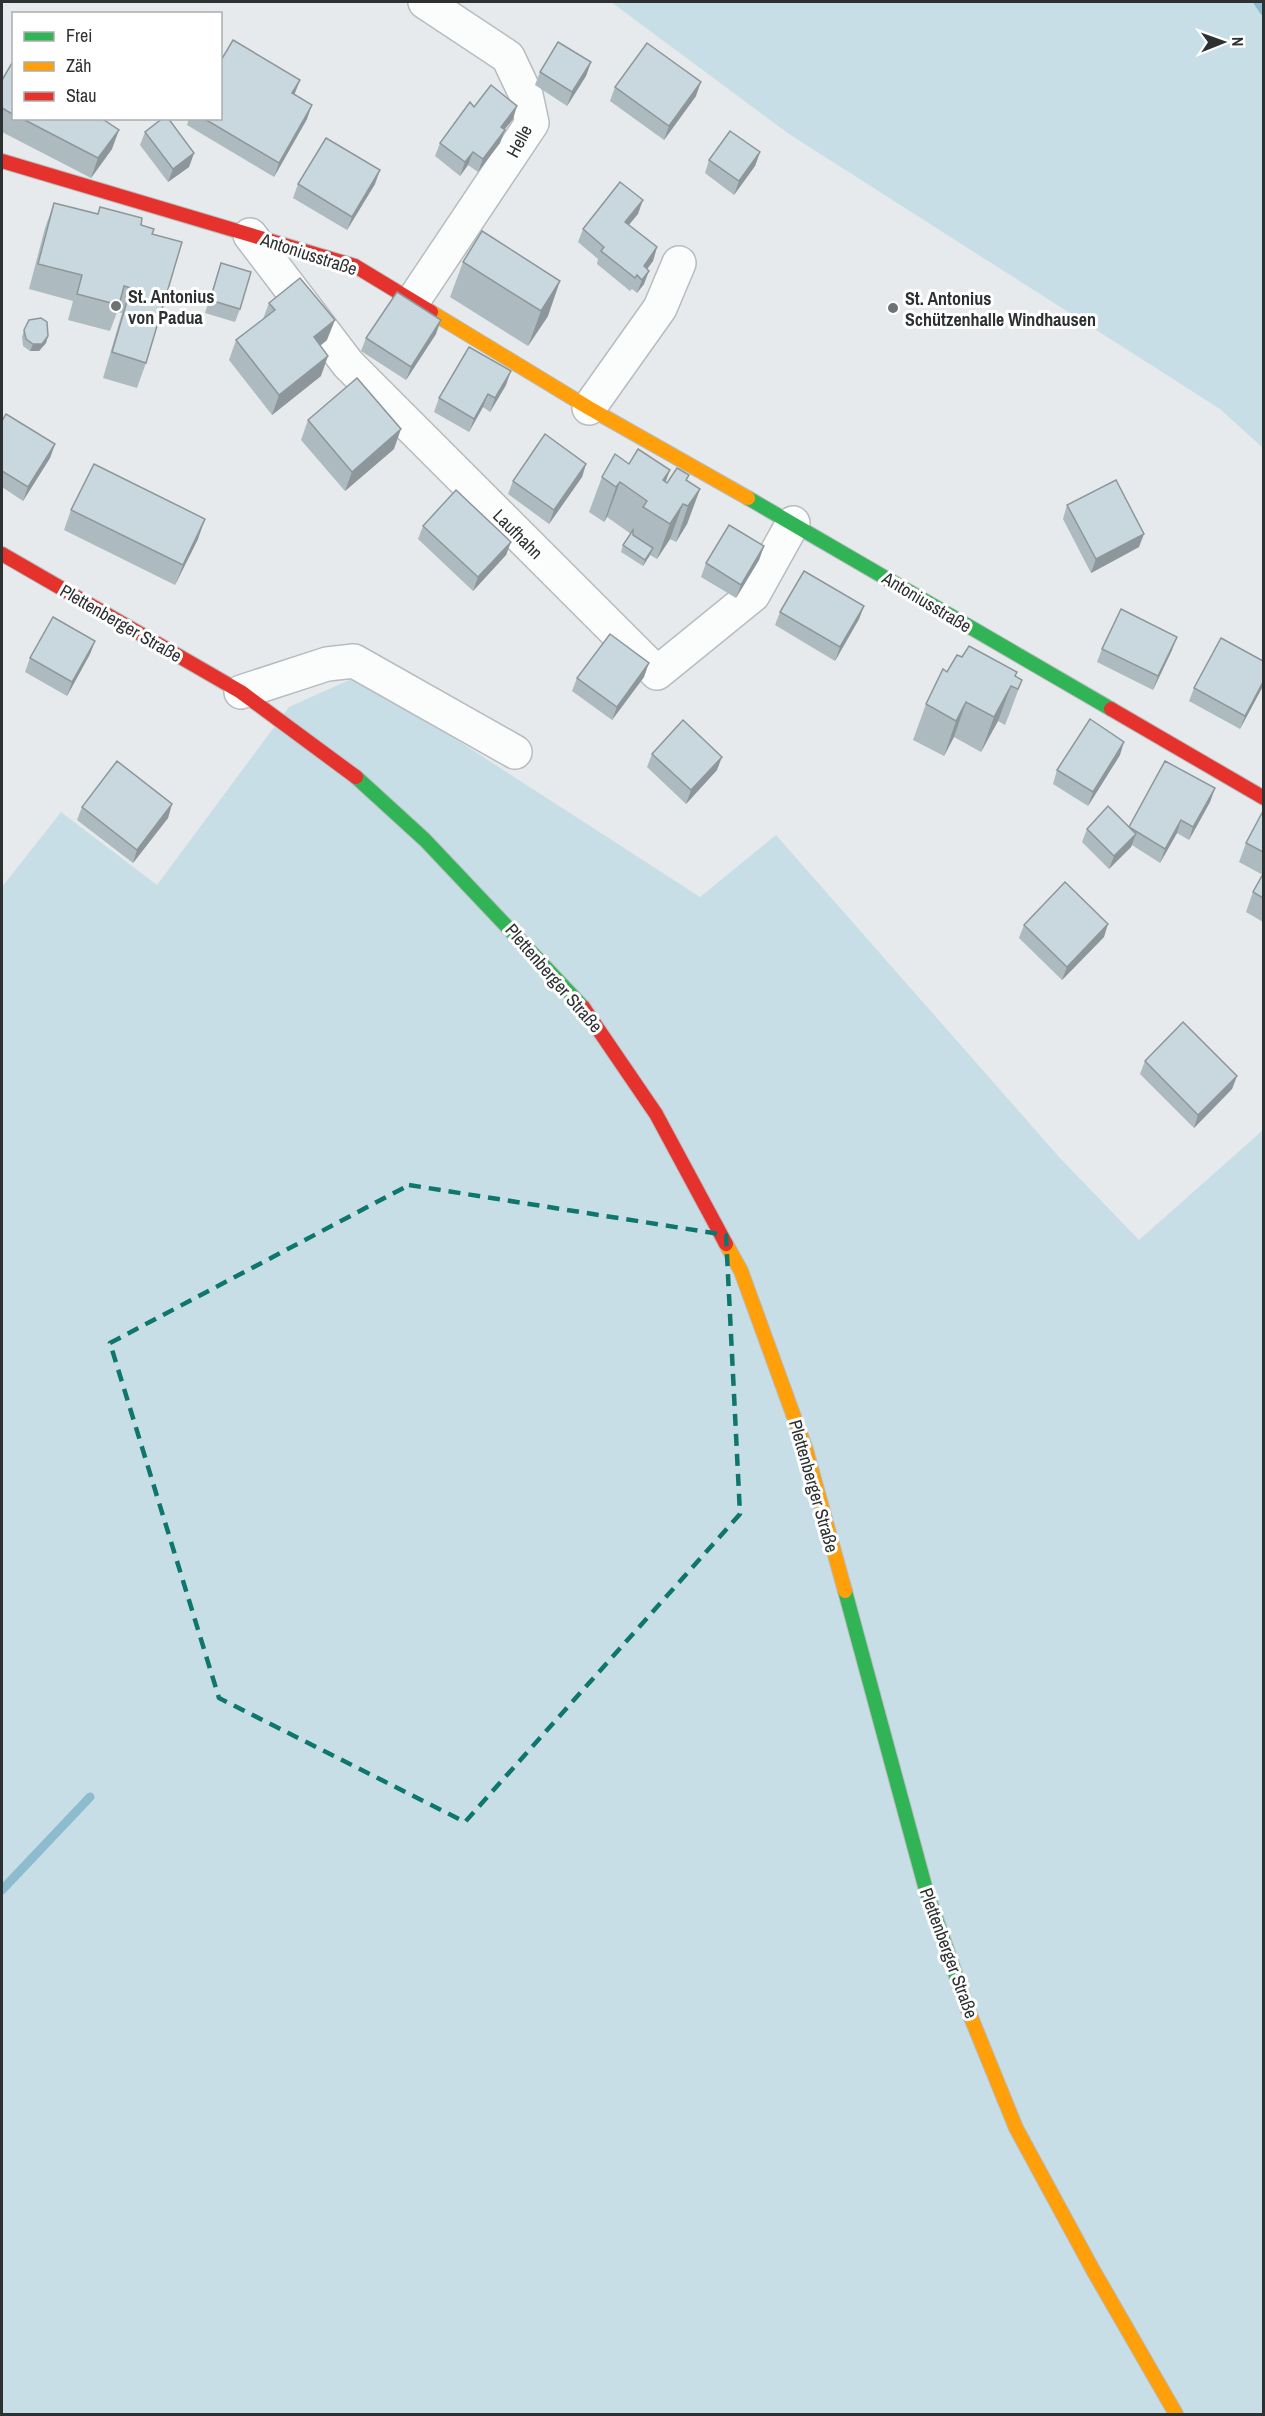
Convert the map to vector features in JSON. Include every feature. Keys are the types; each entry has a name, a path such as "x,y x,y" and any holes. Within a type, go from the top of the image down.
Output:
{"main road":[{"name":"Antoniusstraße","path":"2,161 355,266 589,408 793,523 1263,798"},
{"name":"Plettenberger Straße","path":"2,554 241,692 341,764 425,840 582,1005 656,1114 741,1271 806,1450 916,1856 965,2003 1016,2128 1093,2271 1176,2415"}],"street":[{"name":"Helle","path":"413,301 532,123 526,94 508,57 424,2"},
{"name":"Laufhahn","path":"250,235 348,364 657,673 753,595 793,523"},
{"path":"589,408 660,308 679,263"},
{"path":"241,692 327,664 354,661 515,752"}],"highlighted area":[{"path":"409,1185 726,1235 740,1514 465,1822 219,1698 110,1343"}],"shaded area":[{"path":"611,2 1263,2 1263,448 1220,409 789,134"},
{"path":"358,676 700,897 776,835 1059,1157 1139,1240 1263,1130 1263,2414 2,2414 2,887 61,812 157,885 289,707"}],"building":[{"path":"233,40 300,80 292,93 312,105 279,163 206,120 222,120 222,59"},
{"path":"558,42 591,62 572,92 540,72"},
{"path":"647,43 701,82 669,126 615,87"},
{"path":"12,63 12,114 2,108 2,80"},
{"path":"491,85 517,106 501,127 505,130 483,159 473,152 465,162 440,143 470,102 474,107"},
{"path":"25,120 104,120 119,130 98,158"},
{"path":"160,120 169,120 194,153 173,169 145,132"},
{"path":"730,131 760,152 739,181 709,160"},
{"path":"326,138 380,170 352,217 298,184"},
{"path":"620,182 643,200 625,222 657,247 644,266 649,271 642,280 637,275 635,278 601,251 604,247 583,229"},
{"name":"St. Antonius von Padua","path":"54,203 98,214 100,207 142,218 141,225 154,229 152,234 182,242 146,363 112,352 131,288 124,286 119,305 77,294 82,275 38,264"},
{"path":"482,231 560,281 541,311 463,262"},
{"path":"221,263 251,272 240,309 210,300"},
{"path":"300,278 335,320 314,337 328,356 279,395 236,340 275,310 269,303"},
{"path":"397,292 441,320 411,367 366,338"},
{"path":"41,318 47,322 48,336 42,344 33,344 26,339 24,330 29,320"},
{"path":"469,347 511,371 495,398 488,394 474,419 439,398"},
{"path":"357,378 401,429 352,472 308,420"},
{"path":"6,414 55,444 28,487 2,471 2,421"},
{"path":"545,434 586,464 554,510 513,481"},
{"path":"638,449 670,470 663,480 667,483 677,468 689,475 686,480 700,489 688,506 683,504 670,524 643,507 647,501 620,482 616,487 602,477 615,454 629,464"},
{"path":"94,464 205,519 183,565 71,510"},
{"path":"1116,480 1144,534 1096,559 1067,505"},
{"path":"456,490 511,542 478,577 423,526"},
{"path":"729,525 764,546 741,585 706,563"},
{"path":"633,530 633,535 653,548 645,560 623,545"},
{"path":"804,571 864,606 840,647 780,612"},
{"path":"1121,609 1177,637 1158,676 1102,649"},
{"path":"53,617 95,641 72,682 30,658"},
{"path":"610,634 649,663 617,707 577,678"},
{"path":"1221,638 1263,661 1263,682 1245,716 1194,688"},
{"path":"969,646 1017,672 1015,676 1022,680 1018,689 1011,686 994,717 966,702 956,721 926,704 943,669 947,672 957,655 962,657"},
{"path":"1090,719 1124,742 1093,792 1057,770"},
{"path":"683,720 722,757 691,790 652,754"},
{"path":"117,761 172,804 137,850 82,807"},
{"path":"1165,761 1215,788 1193,827 1181,820 1165,849 1129,827"},
{"path":"1108,806 1136,834 1114,856 1087,829"},
{"path":"1263,811 1263,852 1246,843"},
{"path":"1263,874 1263,898 1253,892"},
{"path":"1065,882 1108,924 1067,967 1024,925"},
{"path":"1183,1022 1237,1076 1198,1115 1145,1061"}],"waterway":[{"path":"1258,2 1264,11"},
{"path":"2,1890 90,1797"}],"traffic: fast":[{"path":"748,498 1111,709"},
{"path":"356,777 425,840 583,1007"},
{"path":"845,1591 926,1890 968,2010"}],"traffic: slow":[{"path":"431,312 589,408 748,498"},
{"path":"726,1244 741,1271 806,1450 845,1591"},
{"path":"968,2010 1016,2128 1093,2270 1176,2414"}],"traffic: jam":[{"path":"2,161 355,266 431,312"},
{"path":"2,554 241,692 356,777"},
{"path":"1111,709 1264,798"},
{"path":"583,1007 656,1114 726,1244"}],"place":[{"name":"St. Antonius von Padua","path":"116,306"},
{"name":"St. Antonius Schützenhalle Windhausen","path":"893,308"}]}
